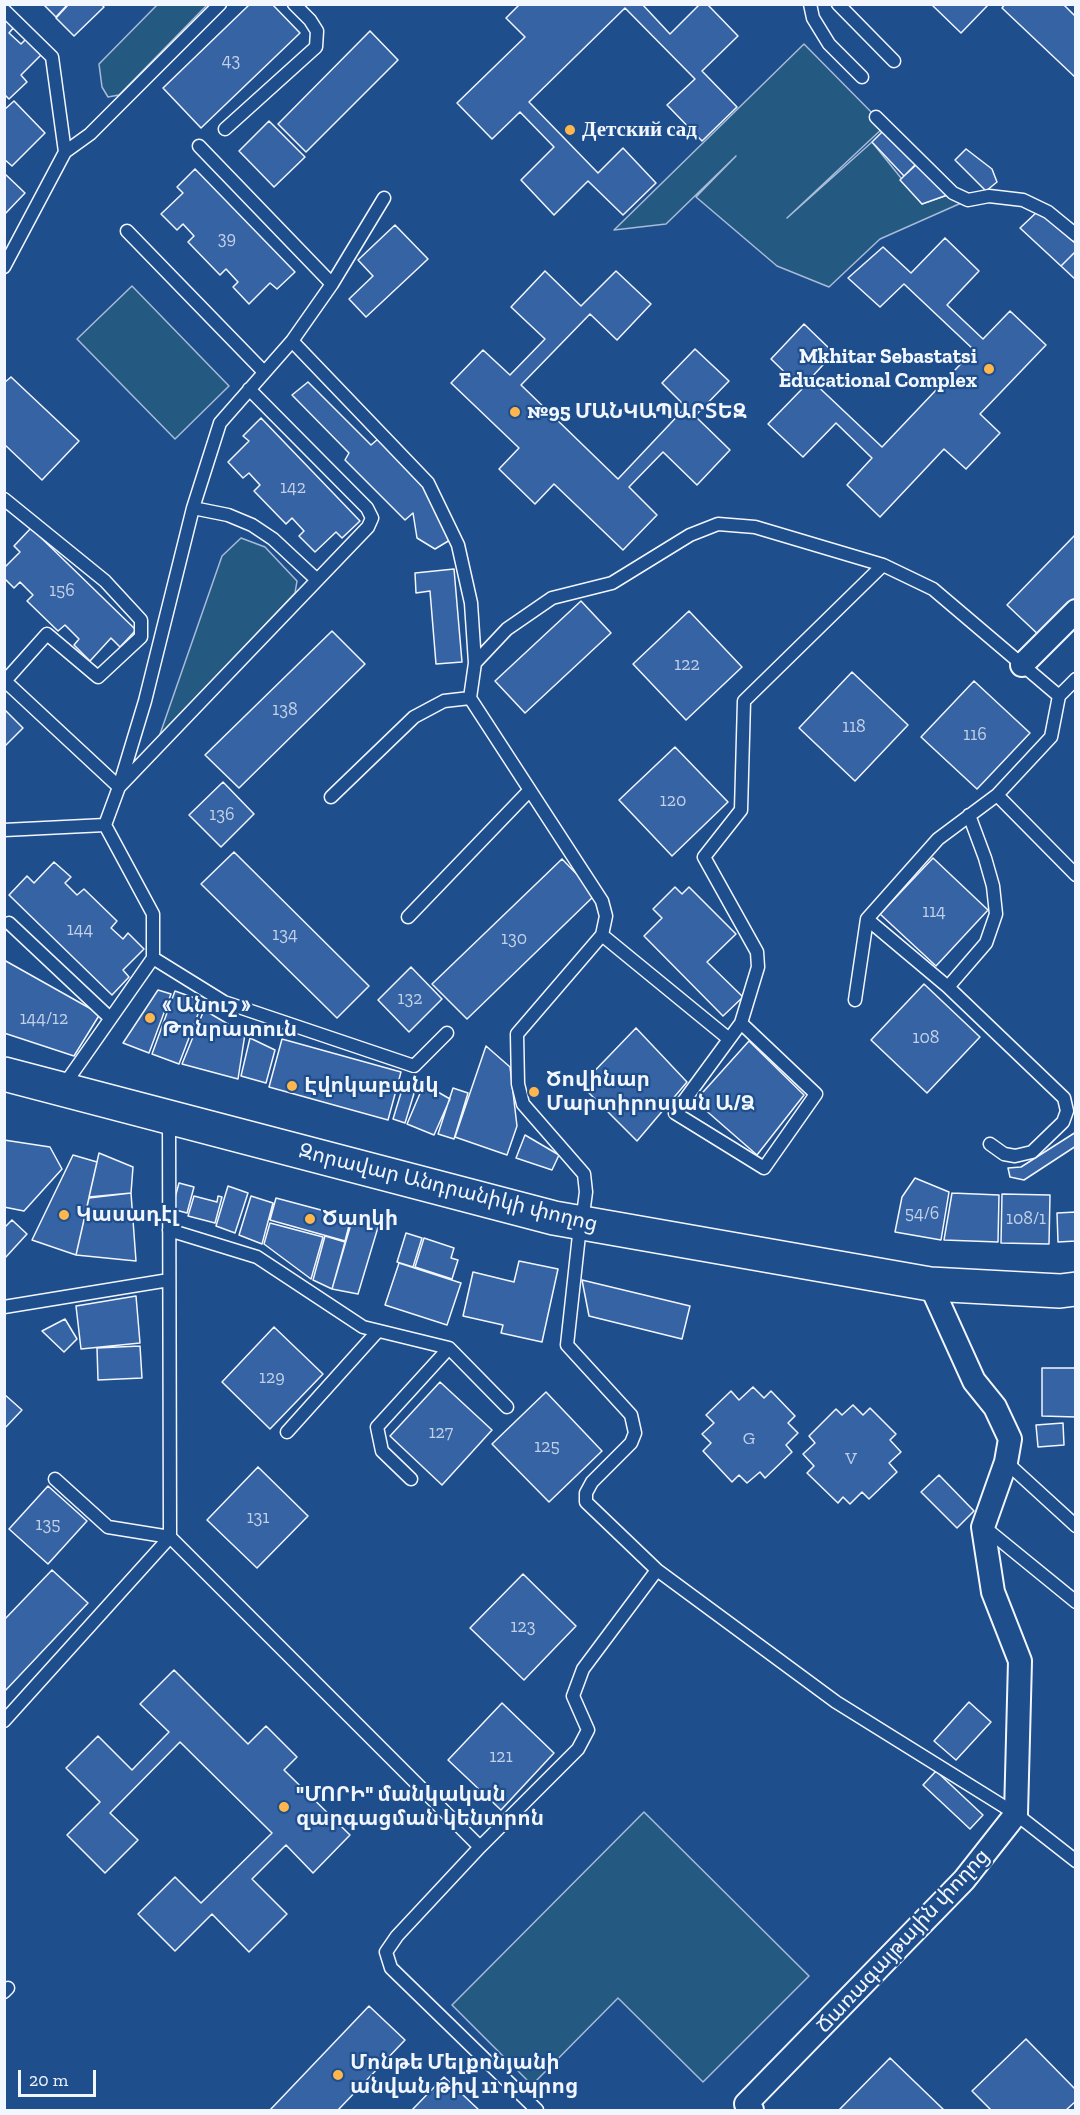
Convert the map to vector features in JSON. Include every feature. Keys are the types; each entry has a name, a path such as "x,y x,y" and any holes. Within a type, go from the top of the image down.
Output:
{"main road":[{"name":"Զորավար Անդրանիկի փողոց","path":"4,1074 61,1089 169,1125"},
{"name":"Զորավար Անդրանիկի փողոց","path":"4,1091 169,1125 580,1229 933,1291 1061,1303 1076,1301"},
{"name":"Զորավար Անդրանիկի փողոց","path":"933,1291 1076,1289"}],"street":[{"path":"1022,665 1076,611"},
{"path":"933,1291 974,1382 995,1407 1010,1439 1006,1462 983,1527 993,1592 1020,1661 1016,1814"},
{"name":"Ճառագայթային փողոց","path":"746,2108 964,1880 1016,1814"}],"lane":[{"path":"4,267 65,152 90,134 220,4"},
{"path":"225,129 316,47 317,31 310,20 294,4"},
{"path":"810,4 813,18 829,44 862,77"},
{"path":"837,4 894,61"},
{"path":"4,10 52,57 65,152"},
{"path":"876,117 953,192 968,200 989,196 1023,200 1048,212 1076,235"},
{"path":"199,146 332,284"},
{"path":"61,1089 153,958 153,914 105,825 119,788 145,701 194,508 220,423 292,341 332,284 384,198"},
{"path":"127,231 264,372"},
{"path":"292,341 428,483 458,545 471,603 475,663 470,698 602,901 606,916 602,934 517,1034 518,1084 523,1104 584,1174 586,1192 567,1345 631,1415 635,1433 631,1443 592,1482 586,1492 586,1502 657,1570 836,1702 1016,1814 1076,1861"},
{"path":"119,788 368,527 372,518 368,508 249,389"},
{"path":"4,499 105,581 141,620 141,638 98,677 47,634 4,681 119,788"},
{"path":"194,508 228,515 252,525 273,539 316,579"},
{"path":"475,663 507,629 552,598 612,583 690,535 718,524 755,527 883,565 933,589 1059,696"},
{"path":"741,1023 816,1094 764,1168 675,1113 741,1023 758,967 757,952 704,857 741,810 744,701 883,565"},
{"path":"855,1000 867,919 938,839 997,795 1051,737 1059,696 1076,679"},
{"path":"331,797 414,717 444,701 470,698"},
{"path":"408,917 529,791"},
{"path":"997,795 1076,875"},
{"path":"948,987 986,943 996,914 993,886 986,858 969,814"},
{"path":"4,830 105,825"},
{"path":"867,919 948,987 1064,1098 1067,1112 1063,1122 1032,1152 1015,1156 1004,1154 990,1144"},
{"path":"9,923 110,1018"},
{"path":"602,934 729,1039"},
{"path":"153,958 224,1002 414,1066 447,1033"},
{"path":"4,1721 170,1537 169,1125"},
{"path":"169,1230 257,1257 363,1327 449,1348 507,1407"},
{"path":"4,1307 170,1280"},
{"path":"287,1432 377,1332"},
{"path":"411,1479 382,1451 377,1427 449,1348"},
{"path":"1006,1462 1076,1527"},
{"path":"56,1479 108,1527 170,1537 480,1847"},
{"path":"983,1527 1076,1602"},
{"path":"537,2110 391,1968 386,1952 397,1936 480,1847 585,1740 588,1730 573,1696 576,1685 583,1669 657,1570"}],"shaded area":[{"path":"158,4 207,5 119,95 108,97 102,87 99,64"},
{"path":"804,44 885,126 787,218 872,142 922,204 953,193 968,200 880,239 829,287 777,266 696,197 736,156 666,224 614,230"},
{"path":"132,286 229,386 175,439 77,339"},
{"path":"241,538 265,547 297,581 295,593 159,737 222,556"},
{"path":"644,1812 809,1976 703,2082 618,1998 532,2085 452,2005"}],"building":[{"path":"43,4 68,4 56,17"},
{"path":"69,4 101,4 104,7 74,36 56,18"},
{"path":"250,4 272,4 300,33 201,128 163,88"},
{"path":"520,4 642,4 670,34 700,4 707,4 738,36 702,71 737,107 702,141 667,105 695,79 625,8 529,102 598,173 623,148 656,183 623,215 588,181 554,215 521,180 554,147 520,112 492,139 457,103 525,37 506,18"},
{"path":"931,4 989,4 961,33"},
{"path":"1005,4 1063,4 1076,17 1076,78 1002,8"},
{"path":"4,15 15,26 9,33 21,44 26,39 42,54 21,75 27,82 9,99 4,94"},
{"path":"370,31 398,60 306,152 278,124"},
{"path":"14,101 45,133 12,166 4,159 4,110"},
{"path":"269,121 305,157 274,187 239,151"},
{"path":"883,131 916,165 904,176 872,142"},
{"path":"966,149 992,169 997,182 986,191 955,160"},
{"path":"917,163 953,193 922,204 900,180"},
{"path":"195,169 295,272 277,289 270,283 249,304 233,287 238,282 226,269 220,275 188,242 194,236 183,224 177,230 161,214 183,193 177,187"},
{"path":"4,173 25,193 4,215"},
{"path":"1038,211 1076,244 1076,251 1061,266 1020,228"},
{"path":"395,225 428,259 366,317 349,299 373,276 358,260"},
{"name":"Mkhitar Sebastatsi Educational Complex","path":"945,238 979,271 947,305 983,339 1010,311 1046,345 980,414 1000,433 966,469 944,449 880,517 847,485 872,458 836,423 803,457 768,424 802,389 771,359 804,324 834,353 810,379 882,447 974,350 904,284 880,307 848,278 883,247 911,273"},
{"path":"1076,251 1076,280 1061,266"},
{"name":"№95 ՄԱՆԿԱՊԱՐՏԵԶ","path":"545,271 581,306 616,271 651,304 617,340 590,314 521,385 618,479 686,407 662,383 695,349 729,381 695,416 730,450 697,485 663,452 629,487 657,515 623,550 554,484 535,504 499,469 519,448 451,383 483,350 510,375 545,339 511,307"},
{"path":"11,377 79,441 42,480 4,444 4,383"},
{"path":"308,382 371,445 378,439 425,486 450,540 435,549 417,538 413,513 405,520 345,460 349,453 292,395"},
{"path":"261,418 360,521 342,538 336,532 315,552 299,536 304,531 292,518 286,524 254,491 260,485 249,473 243,478 228,462 249,441 243,436"},
{"path":"31,528 136,630 120,647 111,638 90,661 74,645 79,639 65,625 58,631 27,601 33,595 20,582 14,588 4,578 4,568 20,552 14,546"},
{"path":"1076,534 1076,602 1042,638 1007,605"},
{"path":"454,569 462,662 436,664 430,591 416,593 415,573"},
{"path":"581,601 611,633 525,713 495,681"},
{"path":"689,611 742,667 686,720 633,664"},
{"path":"332,631 365,664 239,788 205,755"},
{"path":"852,672 908,725 855,781 799,728"},
{"path":"974,681 1030,733 977,789 921,737"},
{"path":"4,709 23,728 4,747"},
{"path":"675,747 728,802 672,856 619,800"},
{"path":"223,782 254,814 221,847 189,815"},
{"path":"234,852 369,986 337,1018 201,884"},
{"path":"933,858 988,910 936,966 880,914"},
{"path":"562,859 596,894 467,1019 432,984"},
{"path":"54,862 71,877 65,883 77,895 84,889 117,921 111,928 123,939 128,933 144,949 123,970 129,977 112,995 9,895 27,876 34,883"},
{"path":"675,887 682,894 689,887 736,934 707,962 743,997 723,1016 644,936 662,918 653,909"},
{"path":"4,960 100,1014 74,1056 4,1033"},
{"path":"411,967 442,999 409,1032 378,1000"},
{"path":"924,984 980,1037 927,1093 871,1040"},
{"name":"« Անուշ » Թոնրատուն","path":"158,990 171,994 149,1053 123,1043"},
{"path":"175,991 203,1001 179,1064 152,1054"},
{"path":"204,1010 245,1034 238,1079 182,1064"},
{"path":"636,1028 687,1082 637,1141 581,1085"},
{"path":"250,1038 275,1050 266,1083 241,1076"},
{"path":"282,1039 401,1072 388,1120 269,1087"},
{"path":"749,1041 804,1095 757,1155 695,1101"},
{"path":"486,1046 510,1067 517,1126 507,1155 455,1137"},
{"path":"404,1083 416,1087 405,1123 393,1119"},
{"path":"424,1084 450,1099 434,1135 407,1124"},
{"path":"453,1088 468,1093 454,1139 438,1134"},
{"path":"1076,1132 1076,1146 1024,1180 1010,1177 1008,1168 1021,1167"},
{"path":"525,1135 559,1155 552,1170 516,1158"},
{"path":"4,1140 50,1147 62,1169 24,1211 4,1207"},
{"path":"99,1153 133,1167 131,1193 89,1197"},
{"name":"Կասադէլ","path":"73,1155 97,1162 76,1255 32,1240"},
{"path":"915,1178 949,1192 941,1240 895,1232 902,1197"},
{"path":"179,1183 194,1187 187,1213 172,1209"},
{"path":"228,1186 248,1193 235,1233 216,1226"},
{"path":"131,1193 136,1261 76,1255 89,1198"},
{"path":"952,1193 999,1195 998,1242 944,1240"},
{"path":"1002,1194 1050,1195 1049,1244 1001,1243"},
{"path":"194,1196 217,1202 218,1196 222,1197 215,1223 188,1216"},
{"path":"251,1196 273,1203 262,1244 239,1235"},
{"name":"Ծաղկի","path":"276,1198 351,1218 345,1241 270,1220"},
{"path":"1076,1212 1076,1241 1058,1242 1057,1213"},
{"path":"353,1217 379,1224 358,1294 332,1289"},
{"path":"12,1220 27,1234 5,1258 4,1228"},
{"path":"270,1223 323,1237 311,1279 264,1244"},
{"path":"406,1233 422,1238 413,1267 397,1262"},
{"path":"325,1236 345,1242 332,1289 313,1280"},
{"path":"424,1238 454,1248 451,1258 458,1260 452,1279 415,1267"},
{"path":"519,1261 558,1269 542,1342 501,1333 503,1325 463,1316 473,1272 514,1282"},
{"path":"399,1263 461,1283 447,1325 385,1305"},
{"path":"582,1280 690,1306 682,1339 589,1316"},
{"path":"136,1296 140,1343 81,1349 76,1306"},
{"path":"65,1319 77,1339 64,1352 42,1331"},
{"path":"274,1327 323,1374 270,1429 222,1382"},
{"path":"140,1346 142,1378 98,1380 97,1348"},
{"path":"1042,1368 1076,1368 1076,1417 1042,1416"},
{"path":"440,1382 492,1430 442,1485 390,1436"},
{"path":"753,1387 764,1398 771,1391 795,1416 788,1423 798,1433 786,1445 792,1452 765,1478 760,1472 747,1483 739,1475 732,1482 703,1451 711,1443 702,1434 714,1423 706,1415 731,1391 739,1400"},
{"path":"546,1392 602,1451 549,1502 492,1444"},
{"path":"4,1394 22,1410 4,1429"},
{"path":"853,1405 863,1415 870,1408 896,1434 890,1440 901,1452 889,1463 897,1472 869,1499 862,1492 850,1504 843,1497 838,1503 807,1473 814,1466 803,1454 815,1443 809,1436 836,1409 842,1415"},
{"path":"1063,1423 1064,1445 1038,1447 1036,1425"},
{"path":"258,1467 308,1516 257,1568 207,1520"},
{"path":"939,1475 974,1511 957,1528 921,1492"},
{"path":"48,1486 87,1521 48,1564 9,1529"},
{"path":"52,1570 88,1603 4,1692 4,1620"},
{"path":"523,1574 576,1626 524,1680 470,1628"},
{"name":"\"ՄՈՐԻ\" մանկական զարգացման կենտրոն","path":"174,1670 248,1744 266,1726 297,1757 284,1770 350,1835 313,1873 286,1845 252,1879 287,1914 249,1952 212,1914 175,1951 138,1914 175,1877 201,1903 272,1833 180,1742 110,1813 138,1840 105,1873 67,1835 100,1802 66,1768 98,1736 132,1770 169,1732 140,1704"},
{"path":"969,1702 991,1722 956,1760 934,1741"},
{"path":"502,1703 554,1753 501,1810 448,1760"},
{"path":"936,1771 983,1815 970,1829 923,1785"},
{"name":"Մոնթե Մելքոնյանի անվան թիվ 11 դպրոց","path":"369,2006 405,2040 338,2110 270,2110"},
{"path":"1026,2039 1076,2090 1076,2101 1066,2110 991,2110 972,2091"},
{"path":"890,2058 944,2110 839,2110"},
{"name":"Մոնթե Մելքոնյանի անվան թիվ 11 դպրոց","path":"444,2077 479,2110 412,2110"}],"place":[{"name":"Детский сад","path":"570,130"},
{"name":"Mkhitar Sebastatsi Educational Complex","path":"989,369"},
{"name":"№95 ՄԱՆԿԱՊԱՐՏԵԶ","path":"515,412"},
{"name":"« Անուշ » Թոնրատուն","path":"150,1018"},
{"name":"Էվոկաբանկ","path":"292,1086"},
{"name":"Ծովինար Մարտիրոսյան Ա/Ձ","path":"534,1092"},
{"name":"Կասադէլ","path":"64,1215"},
{"name":"Ծաղկի","path":"310,1219"},
{"name":"\"ՄՈՐԻ\" մանկական զարգացման կենտրոն","path":"284,1807"},
{"name":"Մոնթե Մելքոնյանի անվան թիվ 11 դպրոց","path":"338,2075"}]}
